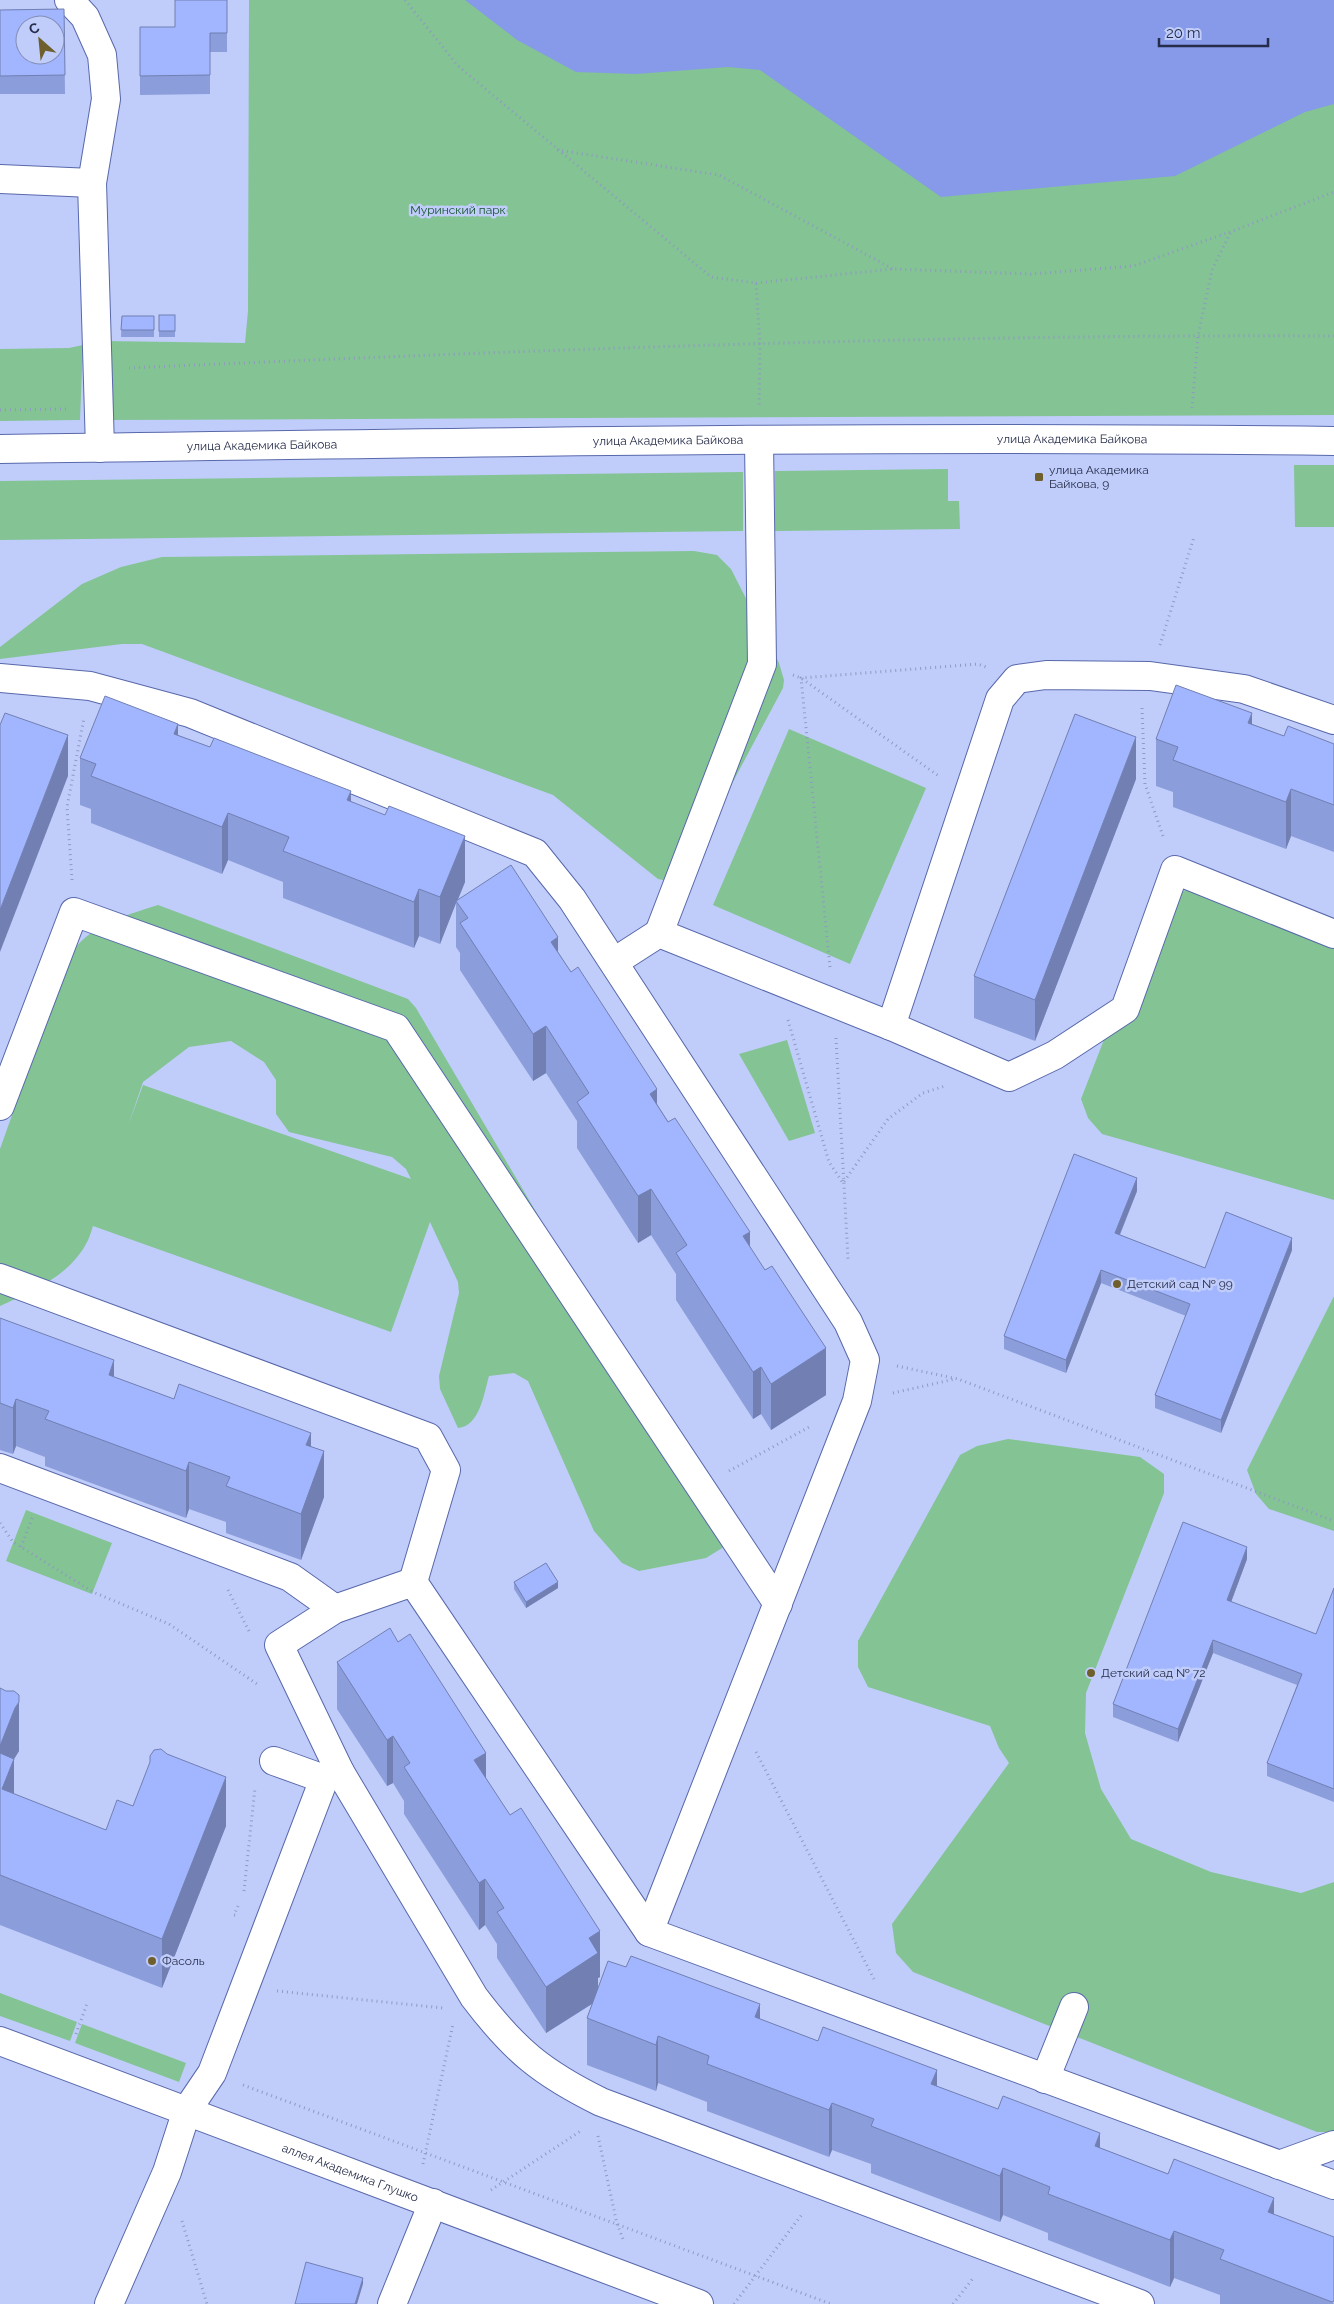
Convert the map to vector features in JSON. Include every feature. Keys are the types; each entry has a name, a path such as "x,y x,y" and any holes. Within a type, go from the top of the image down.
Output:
{"street":[{"path":"69,0 85,17 102,56 106,99 92,183 96,370 100,448"},
{"path":"0,179 92,183"},
{"name":"улица Академика Байкова","path":"0,449 759,441 1190,439 1334,441"},
{"path":"614,962 659,933 762,664 759,441"},
{"path":"891,1026 969,798 1000,700 1017,679 1046,675 1150,676 1244,689 1334,720"},
{"path":"0,678 90,686 190,713 535,853 572,899 848,1322 865,1360 856,1401 649,1932"},
{"path":"659,933 891,1026 1009,1077 1055,1055 1125,1009 1174,870 1334,934"},
{"path":"0,1106 74,912 396,1028 778,1604"},
{"path":"0,1278 428,1437 446,1470 413,1582"},
{"path":"0,1468 290,1577 335,1609"},
{"path":"413,1582 335,1609 279,1645 303,1696 332,1776 465,2003 500,2031 530,2060 564,2084 598,2112 824,2186 1140,2304"},
{"path":"413,1582 649,1932 1334,2185"},
{"path":"274,1761 332,1776"},
{"path":"109,2304 167,2172 187,2110 212,2073 332,1776"},
{"path":"1046,2079 1074,2007"},
{"name":"аллея Академика Глушко","path":"0,2041 699,2304"},
{"path":"1279,2165 1334,2145"},
{"path":"392,2304 436,2204"}],"path":[{"path":"404,0 458,66 711,277 756,283 894,269 1031,274 1133,266 1230,232 1334,192"},
{"path":"557,150 719,175 894,269"},
{"path":"1190,439 1198,336 1212,270 1230,232"},
{"path":"756,283 760,344 759,441"},
{"path":"96,370 542,349 1198,336 1334,336"},
{"path":"0,410 98,409"},
{"path":"762,664 801,678 969,798"},
{"path":"801,678 978,664 1017,679"},
{"path":"801,678 834,1003 848,1268"},
{"path":"74,912 67,807 90,686"},
{"path":"776,981 829,1162 843,1183"},
{"path":"843,1183 888,1119 922,1093 948,1085"},
{"path":"865,1360 958,1379 1334,1521"},
{"path":"0,1523 13,1542 93,1592 169,1624 287,1704 303,1696"},
{"path":"735,1711 897,2024"},
{"path":"234,1915 244,1889 256,1784"},
{"path":"245,1988 465,2003 426,2152 436,2204 503,2182 598,2112 617,2224 639,2281"},
{"path":"212,2073 830,2304"},
{"path":"734,2304 824,2186"},
{"path":"181,2219 207,2304"}],"green space":[{"name":"Муринский парк","path":"249,0 1334,0 1334,415 106,420 103,341 245,343 248,311"},
{"path":"83,345 80,420 0,421 0,349 69,348"},
{"path":"1294,465 1334,465 1334,527 1295,527"},
{"path":"948,469 948,501 959,501 960,529 775,531 775,471"},
{"path":"743,472 743,531 0,540 0,481"},
{"path":"694,551 717,555 731,569 779,663 784,680 783,688 688,866 673,882 658,879 553,795 142,644 122,644 0,659 0,647 82,584 121,567 162,557"},
{"path":"789,729 926,788 850,964 713,905"},
{"path":"1190,889 1334,945 1334,1200 1102,1134 1088,1118 1081,1099 1153,913 1173,894"},
{"path":"158,905 408,999 416,1008 711,1509 727,1545 706,1558 639,1571 622,1563 594,1531 528,1381 514,1373 489,1376 480,1408 476,1415 465,1426 458,1428 440,1389 439,1376 459,1293 458,1282 430,1222 391,1332 93,1226 86,1244 69,1266 48,1282 0,1306 0,1149 68,958 86,937 96,930 120,918","holes":["231,1041 264,1062 276,1080 276,1114 289,1132 392,1157 406,1169 411,1179 143,1085 128,1126 143,1082 189,1047"]},
{"path":"787,1040 815,1133 789,1141 739,1054"},
{"path":"1334,1296 1334,1531 1269,1509 1256,1494 1247,1470"},
{"path":"1008,1439 1140,1457 1164,1474 1164,1493 1086,1693 1085,1733 1101,1789 1131,1839 1211,1872 1301,1893 1334,1882 1334,2132 1317,2132 913,1972 896,1953 892,1924 1009,1763 999,1748 990,1726 868,1687 858,1667 858,1641 960,1455 977,1446"},
{"path":"26,1510 112,1543 92,1594 6,1561"},
{"path":"0,1993 77,2022 70,2041 0,2016"},
{"path":"82,2024 186,2063 179,2082 75,2043"}],"water":[{"path":"465,0 1334,0 1334,104 1305,112 1175,176 941,197 760,70 728,67 636,74 576,72 517,40"}],"building":[{"path":"175,0 227,0 227,33 210,33 210,75 140,76 140,27 175,27"},
{"path":"64,9 64,15 15,15 15,65 65,65 65,75 0,76 0,10"},
{"path":"159,315 175,315 175,331 159,331"},
{"path":"122,316 154,316 154,330 121,330"},
{"path":"1176,685 1252,713 1248,723 1284,736 1288,726 1334,744 1334,805 1291,789 1286,802 1173,760 1178,747 1156,739"},
{"path":"105,696 178,724 174,734 210,747 214,738 351,791 347,800 385,815 389,806 465,836 440,897 419,889 414,902 283,851 289,837 228,813 222,827 91,776 96,764 80,758"},
{"path":"5,713 68,735 0,910 0,725"},
{"path":"1075,714 1136,737 1035,1000 974,976"},
{"path":"511,865 558,937 551,942 571,972 578,967 657,1089 650,1094 668,1122 675,1118 750,1232 743,1236 765,1270 772,1266 826,1348 771,1384 761,1367 753,1372 676,1253 687,1245 651,1189 638,1196 577,1102 589,1093 546,1026 533,1034 460,923 468,918 456,901"},
{"path":"1074,1154 1137,1178 1115,1233 1205,1268 1226,1212 1292,1238 1221,1420 1155,1395 1190,1304 1101,1270 1066,1360 1004,1336"},
{"path":"0,1318 114,1360 109,1375 174,1399 179,1384 311,1433 306,1445 324,1451 301,1514 226,1486 230,1477 189,1462 186,1471 45,1419 49,1411 16,1399 13,1408 0,1403"},
{"path":"1183,1522 1247,1547 1227,1600 1316,1634 1334,1588 1334,1789 1267,1763 1302,1674 1213,1640 1178,1729 1113,1704"},
{"path":"546,1563 558,1582 526,1602 514,1582"},
{"path":"390,1628 398,1642 410,1634 486,1753 474,1760 510,1815 521,1808 600,1931 589,1938 598,1953 546,1987 497,1912 504,1908 485,1879 479,1883 404,1767 410,1763 393,1736 387,1740 337,1662"},
{"path":"0,1688 6,1691 14,1691 19,1695 19,1702 0,1746"},
{"path":"161,1749 167,1754 226,1777 162,1939 0,1875 0,1753 14,1759 2,1789 106,1830 117,1800 133,1806 150,1762 150,1756 154,1750"},
{"path":"631,1956 760,2004 755,2017 818,2041 823,2027 937,2070 931,2084 998,2109 1003,2096 1100,2133 1095,2146 1168,2174 1174,2159 1274,2198 1268,2212 1334,2237 1334,2301 1332,2302 1220,2259 1224,2250 1174,2231 1170,2240 1048,2194 1050,2187 1003,2168 1000,2176 871,2126 874,2119 832,2103 829,2110 707,2064 709,2056 658,2036 656,2045 587,2018 608,1961 626,1967"},
{"path":"306,2262 363,2278 355,2304 295,2304"}],"place":[{"name":"улица Академика Байкова, 9","path":"1039,477"},
{"name":"Детский сад № 99","path":"1117,1284"},
{"name":"Детский сад № 72","path":"1091,1673"},
{"name":"Фасоль","path":"152,1961"}]}
